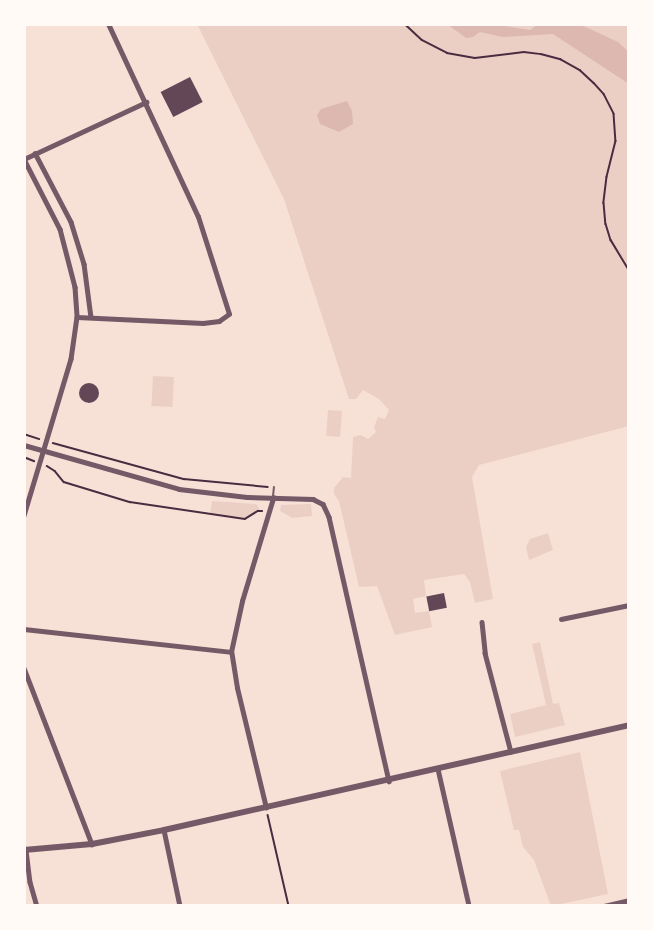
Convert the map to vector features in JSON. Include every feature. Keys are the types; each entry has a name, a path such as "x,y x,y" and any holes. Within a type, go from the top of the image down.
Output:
{"street":[{"path":"77,317 203,323 219,321 229,314 198,217 108,24"},
{"path":"24,516 71,359 77,317 75,287 60,229 24,159 146,102"},
{"path":"34,153 71,222 84,264 91,317"},
{"path":"24,445 179,489 273,498 313,499 323,504 329,517 389,781"},
{"path":"266,808 237,688 231,652 242,601 273,498"},
{"path":"561,619 629,605"},
{"path":"482,622 486,653 511,752"},
{"path":"24,629 231,652"},
{"path":"24,668 92,844"},
{"path":"37,906 30,882 25,850 92,844 164,830 389,781 629,724"},
{"path":"438,769 469,906"},
{"path":"164,830 180,906"},
{"path":"604,906 629,900"}],"lane":[{"path":"273,498 274,487"}],"path":[{"path":"405,24 422,40 447,53 475,58 524,52 542,54 570,64 594,83 604,94 614,114 616,132 604,203 606,224 611,240 629,270"},
{"path":"24,434 184,478 237,486 274,487"},
{"path":"64,482 130,502 245,519 258,511 270,512"},
{"path":"268,818 289,906"}],"shaded area":[{"path":"197,24 629,24 629,426 479,465 472,477 493,599 475,603 470,582 464,574 424,580 426,596 413,599 415,613 429,611 432,627 395,635 377,586 359,587 334,488 343,477 351,478 353,437 361,435 368,439 376,432 374,427 378,417 385,419 389,410 379,399 363,390 356,399 349,399 284,199"},
{"path":"447,24 492,24 530,30 538,24 577,24 618,42 629,52 629,84 553,34 503,37 480,32 473,37 466,38"},
{"path":"347,101 352,111 353,124 339,132 320,124 317,115 321,109"},
{"path":"153,376 174,377 172,407 151,406"},
{"path":"328,410 342,411 340,437 326,436"},
{"path":"212,501 256,504 260,509 244,518 210,514"},
{"path":"311,504 312,516 292,518 280,511 281,505"},
{"path":"548,533 553,550 529,560 526,547 530,539"},
{"path":"540,642 553,704 559,703 565,725 515,737 510,714 546,705 532,644"},
{"path":"580,752 608,894 551,906 534,860 523,847 519,830 514,830 500,771"}],"building":[{"path":"190,77 203,102 173,117 161,92"},
{"path":"89,383 96,386 99,393 96,400 89,403 82,400 79,393 82,386"},
{"path":"444,593 447,608 429,611 426,596"}]}
